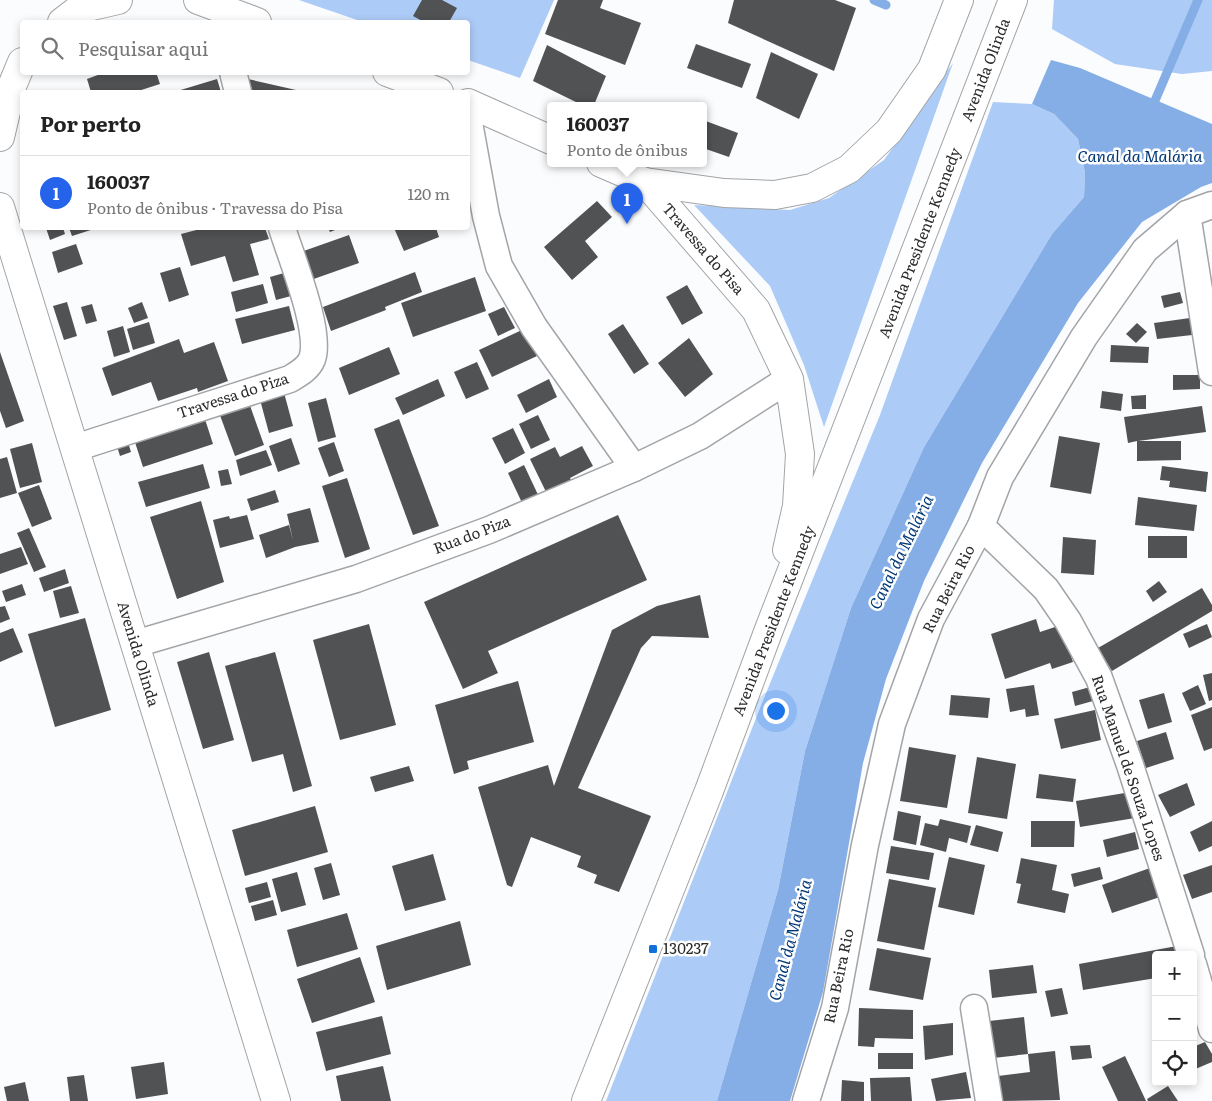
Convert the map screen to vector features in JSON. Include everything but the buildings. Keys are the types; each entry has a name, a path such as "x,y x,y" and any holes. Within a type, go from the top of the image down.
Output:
{"main road":[{"path":"65,20 79,9 118,0"},
{"name":"Avenida Olinda","path":"960,140 1013,0"},
{"name":"Travessa do Pisa","path":"645,182 724,193 767,195 812,188 850,169 890,131 932,69 956,7"},
{"path":"211,10 249,20"},
{"path":"0,137 12,86 20,67"},
{"path":"395,75 435,90"},
{"path":"470,105 547,138"},
{"name":"Avenida Presidente Kennedy","path":"586,1101 709,791 768,632 960,140"},
{"path":"610,167 645,182"},
{"name":"Travessa do Pisa","path":"645,182 756,310 789,379 800,454 797,506 768,632"},
{"name":"Avenida Olinda","path":"0,206 10,270 75,448 276,1101"}],"street":[{"path":"233,75 237,90"},
{"path":"470,128 486,216 499,266 534,327 634,468"},
{"name":"Rua Beira Rio","path":"806,1101 835,1008 865,845 892,724 931,619 982,526 1000,477 1084,337 1145,250 1187,214 1212,205"},
{"path":"1187,214 1212,372"},
{"name":"Travessa do Piza","path":"75,448 290,379 303,371 312,359 315,342 312,323 283,230"},
{"name":"Rua do Piza","path":"135,644 356,579 489,530 634,468 700,436 789,379"},
{"name":"Rua Manuel de Souza Lopes","path":"982,526 1046,589 1068,621 1099,678 1190,951"},
{"path":"1197,978 1212,1029"},
{"path":"974,1008 989,1101"}],"shaded area":[{"path":"299,0 554,0 520,78 470,61 470,20 357,20"},
{"path":"1054,0 1212,0 1212,71 1182,74 1115,64 1052,29"},
{"path":"953,63 824,427 804,365 770,286 694,205 790,210 829,198 884,160"},
{"path":"993,102 1032,104 1054,114 1078,139 1085,173 1084,197 1052,234 924,447 851,608 805,751 778,890 717,1101 606,1101 760,708 880,415"}],"water":[{"name":"Canal da Malária","path":"1051,60 1080,68 1212,124 1212,183 1201,187 1142,222 1078,303 982,463 924,581 886,679 863,763 823,992 790,1101 717,1101 778,890 805,751 851,608 924,447 1052,234 1084,197 1085,173 1078,139 1054,114 1032,104"}],"waterway":[{"path":"874,0 886,5"},
{"path":"1151,110 1198,0"}],"place":[{"name":"160037","path":"627,224"},
{"name":"130237","path":"653,949"}]}
